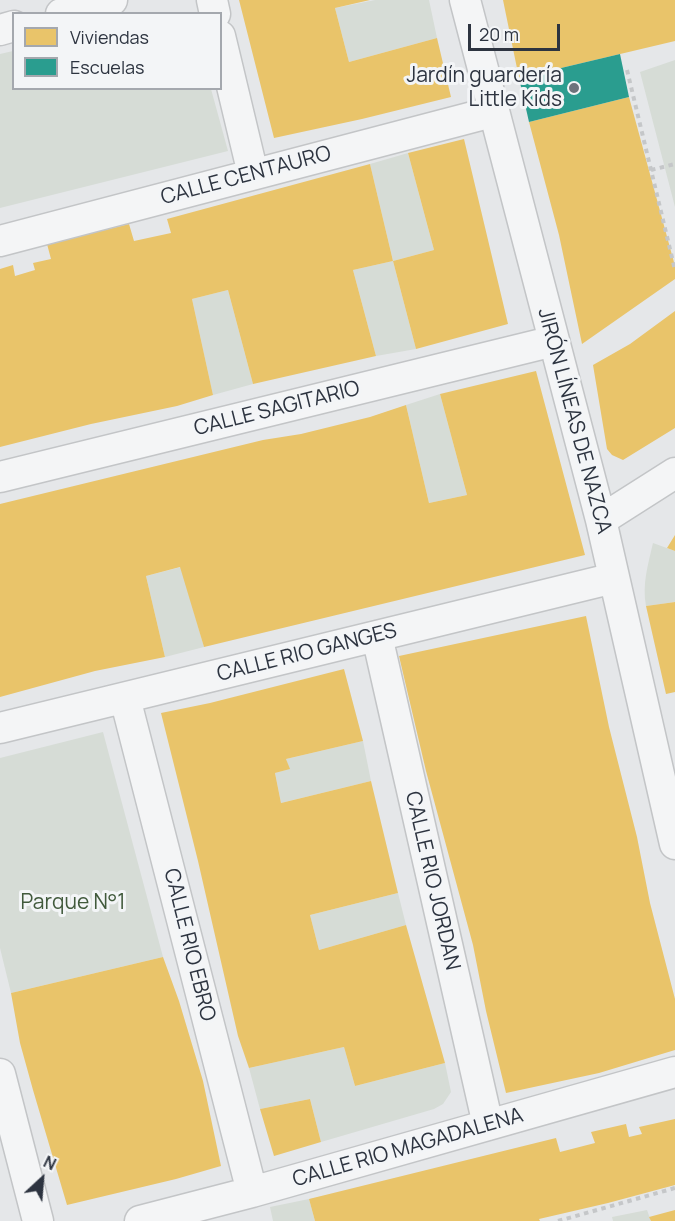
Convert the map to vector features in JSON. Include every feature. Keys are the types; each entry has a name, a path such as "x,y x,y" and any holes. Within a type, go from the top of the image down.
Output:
{"street":[{"path":"68,12 112,0"},
{"name":"JIRÓN LÍNEAS DE NAZCA","path":"465,0 492,111 601,520 675,844"},
{"path":"222,44 253,174"},
{"name":"CALLE CENTAURO","path":"0,241 492,111"},
{"name":"CALLE SAGITARIO","path":"0,477 554,342"},
{"path":"601,520 675,473"},
{"name":"CALLE RIO GANGES","path":"0,728 614,578"},
{"name":"CALLE RIO JORDAN","path":"377,636 488,1125"},
{"name":"CALLE RIO EBRO","path":"125,698 252,1192"},
{"name":"CALLE RIO MAGADALENA","path":"140,1221 252,1192 675,1072"},
{"path":"0,1074 38,1221"}],"path":[{"path":"627,70 675,270"},
{"path":"651,170 675,164"},
{"path":"558,1221 675,1188"}],"green space":[{"path":"375,0 429,0 437,38 349,62 335,8"},
{"path":"12,51 12,90 211,90 228,151 0,208 0,54"},
{"path":"675,60 675,207 640,72"},
{"path":"408,153 434,250 393,261 370,164"},
{"path":"393,261 416,349 376,356 353,270"},
{"path":"228,290 253,384 213,395 192,299"},
{"path":"440,394 467,495 429,503 406,405"},
{"path":"653,543 675,551 675,602 646,606 645,582"},
{"path":"181,567 204,647 165,657 146,576"},
{"name":"Parque N°1","path":"103,732 163,957 11,993 0,948 0,758"},
{"path":"363,741 371,781 281,803 275,773 289,769 286,759"},
{"path":"398,893 406,925 319,950 310,915"},
{"path":"344,1047 355,1086 445,1063 451,1092 443,1104 434,1109 321,1142 310,1099 260,1109 249,1068"},
{"path":"309,1199 315,1221 273,1221 270,1207"},
{"path":"647,1210 651,1221 613,1221 612,1217"}],"building: Viviendas":[{"path":"239,0 370,0 335,8 349,62 437,38 451,97 274,138"},
{"path":"503,0 675,0 675,41 519,78"},
{"path":"629,97 675,266 675,279 582,344 559,235 529,122"},
{"path":"464,139 508,324 416,349 393,261 434,250 408,153"},
{"path":"370,164 393,261 353,270 376,356 253,384 228,290 192,299 213,395 177,406 91,424 0,447 0,269 13,265 15,276 35,270 33,263 51,259 47,244 129,224 134,241 171,233 167,219"},
{"path":"675,311 675,428 623,460 612,455 607,449 593,365 630,344"},
{"path":"536,371 585,555 204,647 180,567 146,576 165,657 95,671 0,697 0,504 263,440 301,434 370,417 406,405 429,503 467,495 440,394"},
{"path":"675,535 675,551 667,548"},
{"path":"675,602 675,692 666,694 646,606"},
{"path":"586,616 609,727 675,999 675,1050 599,1073 506,1093 473,945 426,771 399,656"},
{"path":"344,669 363,741 286,759 290,769 275,773 281,803 371,781 398,893 310,915 319,950 406,925 445,1063 355,1086 344,1047 249,1068 238,1036 161,713"},
{"path":"163,957 203,1081 221,1166 67,1205 20,1043 11,993"},
{"path":"310,1099 321,1142 274,1156 260,1109"},
{"path":"675,1119 675,1185 539,1219 540,1221 315,1221 309,1199 556,1138 560,1152 595,1143 591,1132 626,1124 629,1137 642,1134 639,1127"},
{"path":"675,1210 675,1221 651,1221 649,1217"}],"building: Escuelas":[{"name":"Jardín guardería Little Kids","path":"620,54 629,97 529,122 519,78"}],"place":[{"name":"Jardín guardería Little Kids","path":"574,88"}]}
